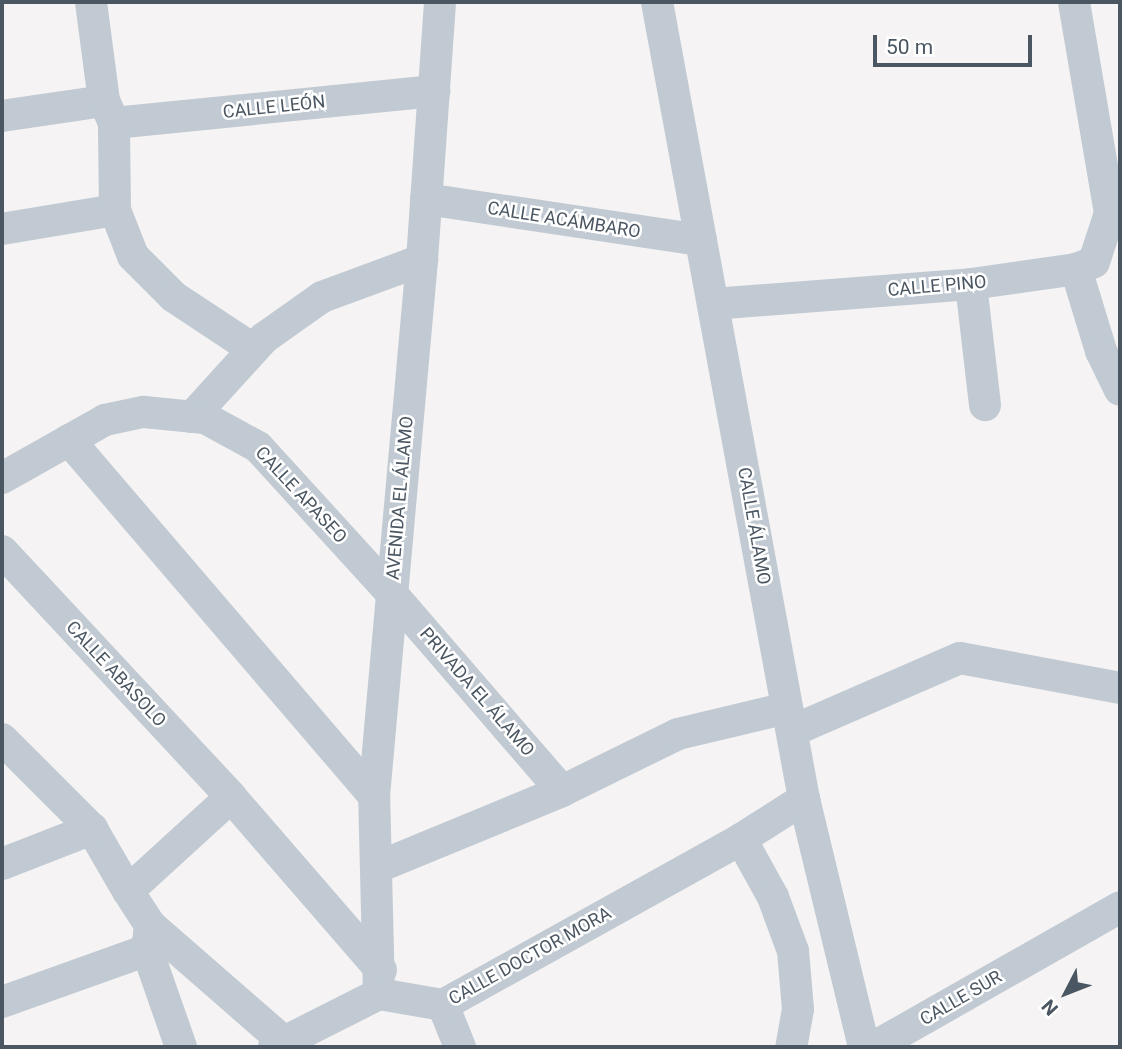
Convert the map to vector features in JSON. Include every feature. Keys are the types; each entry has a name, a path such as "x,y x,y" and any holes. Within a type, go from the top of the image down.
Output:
{"street":[{"path":"91,2 109,112 115,210 133,256 174,298 253,349"},
{"name":"AVENIDA EL ÁLAMO","path":"380,982 374,796 422,260 440,2"},
{"name":"CALLE ÁLAMO","path":"657,2 804,799 864,1047"},
{"path":"1074,2 1115,213 1085,266 1101,351 1120,390"},
{"name":"CALLE LEÓN","path":"2,116 109,112 434,91"},
{"name":"CALLE ACÁMBARO","path":"426,199 701,240"},
{"path":"2,229 115,210"},
{"path":"192,416 253,349 322,297 422,260"},
{"name":"CALLE PINO","path":"713,303 971,284 1085,266"},
{"path":"971,284 985,405"},
{"name":"CALLE APASEO","path":"2,478 105,420 144,412 205,418 258,447 391,594"},
{"path":"69,440 374,796"},
{"name":"CALLE ABASOLO","path":"2,551 231,797 380,982"},
{"name":"PRIVADA EL ÁLAMO","path":"391,594 562,791"},
{"path":"378,867 562,791 678,734 790,719 960,658 1120,688"},
{"path":"2,738 92,829 128,891 148,938 180,1047"},
{"path":"128,891 231,797"},
{"name":"CALLE DOCTOR MORA","path":"380,982 443,1005 741,839 804,799"},
{"path":"2,864 92,829"},
{"path":"741,839 773,897 793,951 798,1009 791,1047"},
{"name":"CALLE SUR","path":"874,1047 923,1035 1120,907"},
{"path":"2,1002 148,938"},
{"path":"148,938 284,1046 380,982"},
{"path":"443,1005 460,1047"}]}
